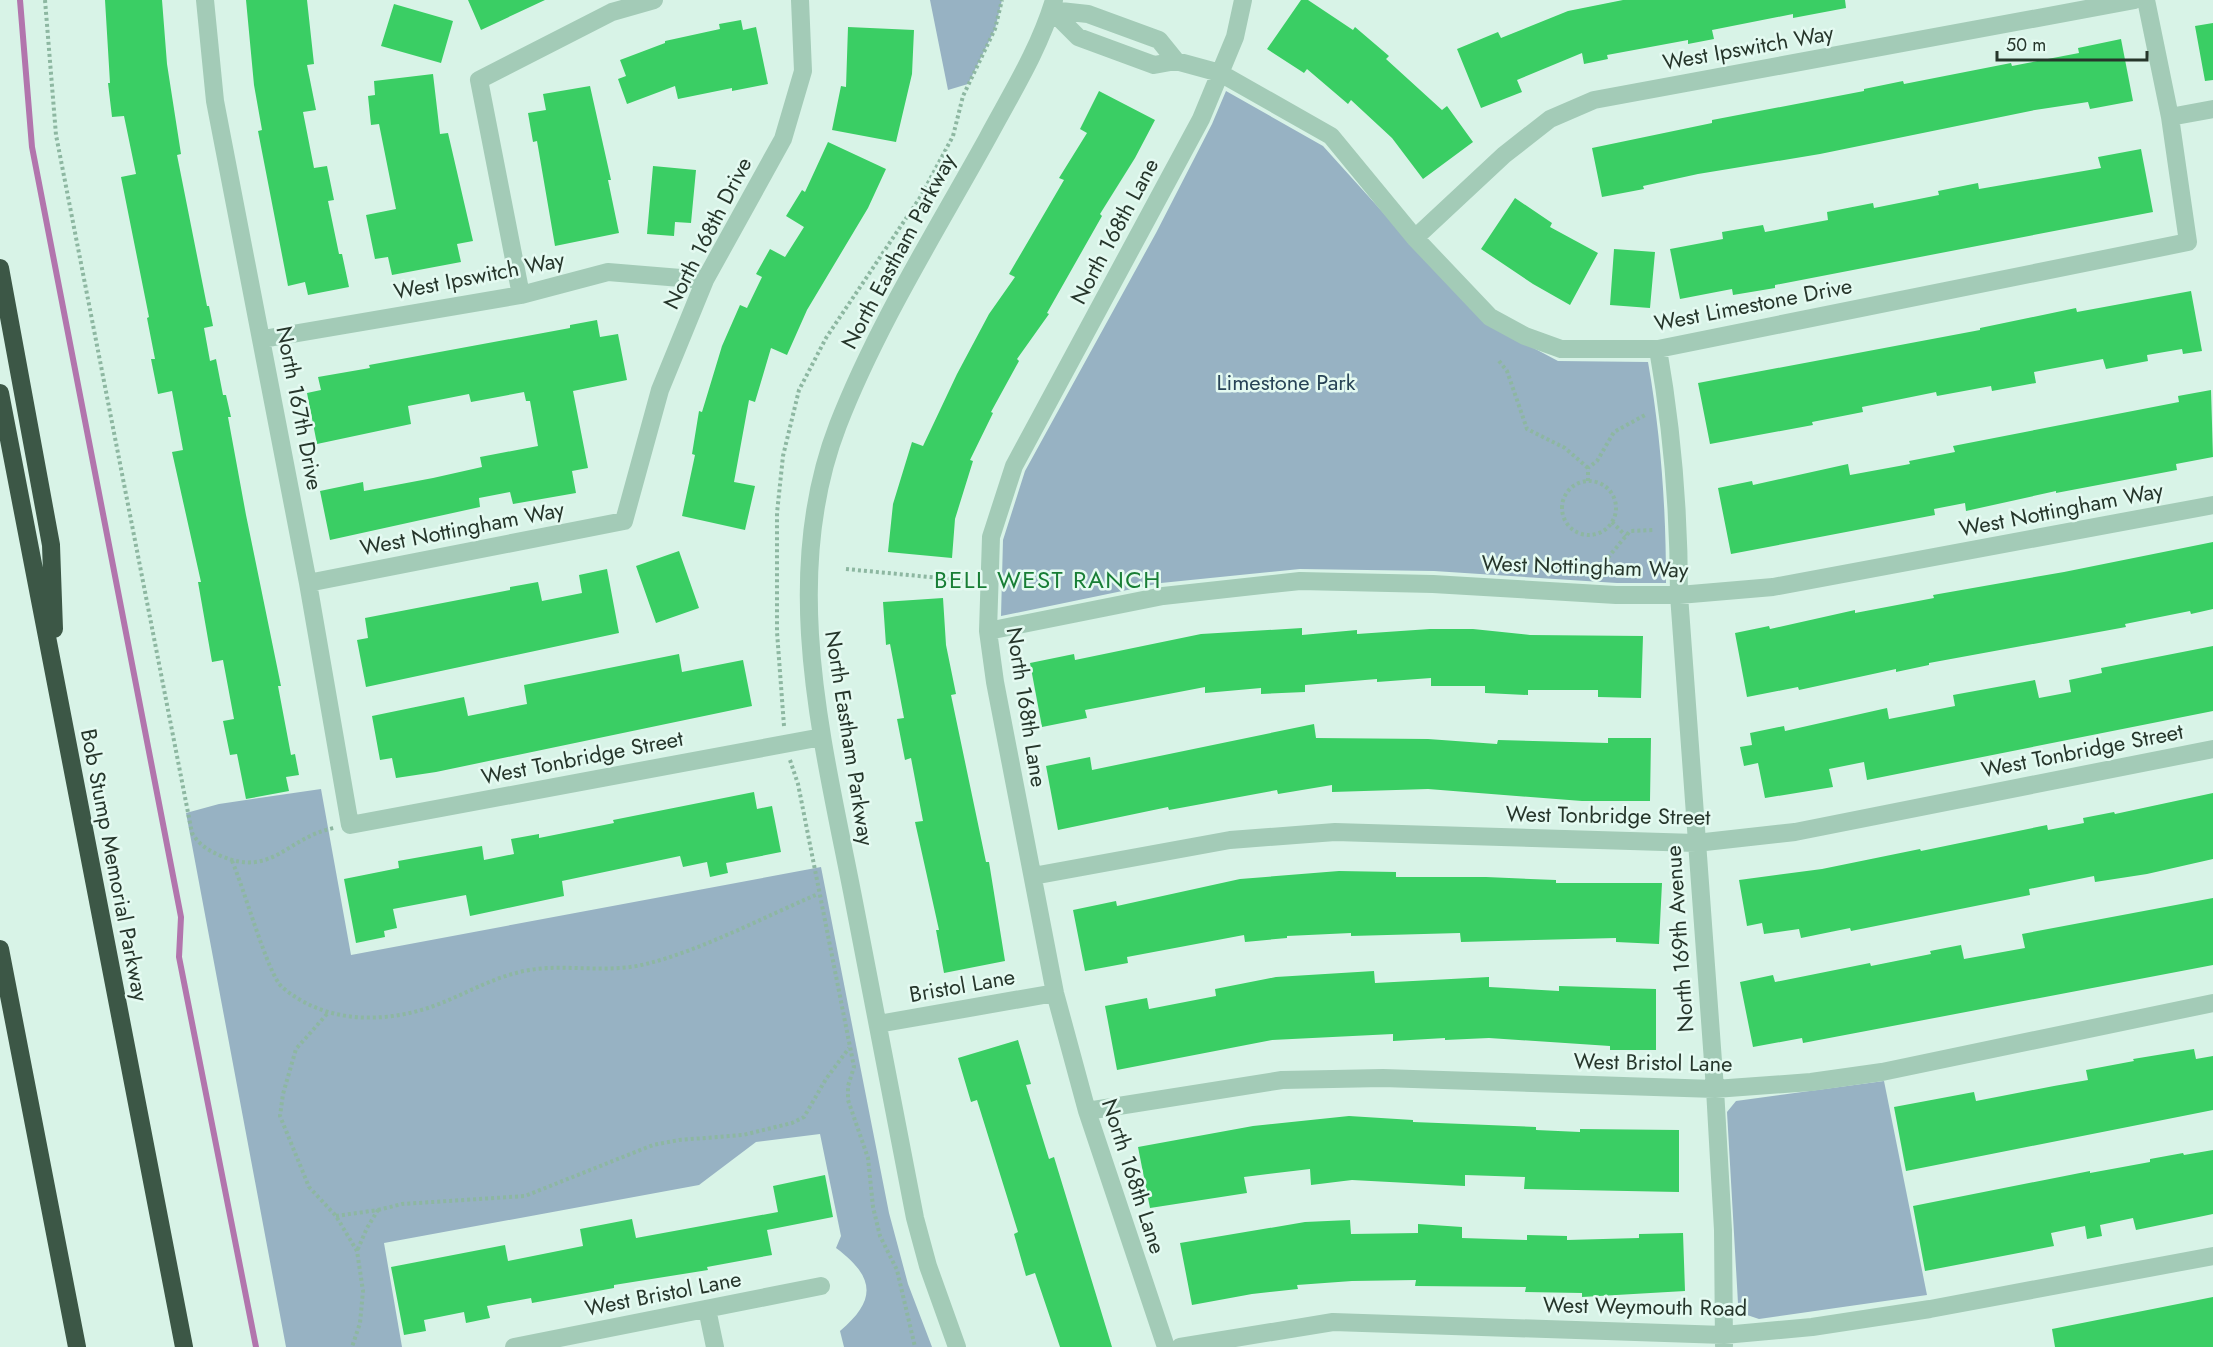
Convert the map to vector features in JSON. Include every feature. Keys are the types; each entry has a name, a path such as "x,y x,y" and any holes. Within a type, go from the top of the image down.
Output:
{"highway":[{"path":"0,268 51,545 56,687"},
{"name":"Bob Stump Memorial Parkway","path":"0,393 184,1347"},
{"path":"0,949 77,1347"}],"street":[{"name":"North 167th Drive","path":"205,0 215,101 308,583 350,825"},
{"path":"521,295 479,80 612,12 654,0"},
{"name":"North 168th Drive","path":"624,521 660,390 705,280 783,139 802,71 800,0"},
{"name":"North 168th Lane","path":"1166,1347 1087,1111 1054,993 995,682 988,631 991,537 1014,466 1201,119 1235,37 1243,0"},
{"name":"West Ipswitch Way","path":"1415,238 1504,155 1550,119 1594,100 2135,0"},
{"path":"2146,0 2170,117 2213,109"},
{"path":"1053,5 1088,14 1159,40 1176,61"},
{"name":"West Limestone Drive","path":"1053,5 1078,37 1154,65 1176,61 1220,73 1331,136 1415,238 1490,317 1525,336 1561,349 1658,349 2188,242 2170,117"},
{"name":"North Eastham Parkway","path":"957,1347 927,1266 915,1218 822,737 808,625 808,579 816,508 837,427 885,324 1031,59 1053,5"},
{"name":"West Ipswitch Way","path":"262,339 521,295 608,273 705,280"},
{"name":"North 169th Avenue","path":"1658,349 1670,419 1679,505 1679,595 1723,1230 1724,1341"},
{"name":"West Nottingham Way","path":"988,631 1163,596 1300,581 1433,584 1616,596 1679,595 1773,587 2213,505"},
{"name":"West Nottingham Way","path":"308,583 624,521"},
{"name":"West Tonbridge Street","path":"350,825 822,737"},
{"name":"West Tonbridge Street","path":"1033,876 1230,840 1335,832 1696,843 1795,832 2213,749"},
{"name":"Bristol Lane","path":"878,1024 1054,993"},
{"name":"West Bristol Lane","path":"1087,1111 1282,1080 1383,1078 1715,1089 1811,1082 1882,1072 2213,1003"},
{"name":"West Weymouth Road","path":"1180,1347 1333,1322 1724,1341 1930,1309 2213,1256"},
{"name":"West Bristol Lane","path":"514,1347 821,1286"},
{"path":"707,1309 715,1347"}],"path":[{"path":"45,0 56,135 177,766 192,833 198,842 232,861 247,864 266,861 325,830 350,825"},
{"path":"915,1347 897,1270 880,1236 873,1208 868,1158 848,1100 848,1086 854,1067 798,784 786,744 777,632 777,513 783,456 799,390 826,338 921,196 953,136 963,96 994,29 1002,0"},
{"path":"1499,361 1515,393 1527,429 1565,448 1588,468 1588,481"},
{"path":"1588,468 1597,461 1614,432 1645,415"},
{"path":"1596,482 1610,491 1616,506 1612,522 1598,534 1589,536 1572,529 1562,513 1565,495 1579,483 1596,482"},
{"path":"1612,522 1626,536"},
{"path":"1605,575 1606,560 1630,531 1654,530"},
{"path":"846,569 990,583"},
{"path":"232,861 280,986 327,1014 368,1018 426,1009 491,980 541,968 600,970 646,964 679,953 818,894"},
{"path":"327,1014 296,1049 282,1094 280,1116 309,1187 336,1216 357,1251 363,1291 360,1323 352,1347"},
{"path":"336,1216 402,1204 525,1196 653,1145 743,1135 792,1123 804,1117 826,1079 849,1048"},
{"path":"357,1251 378,1210"}],"green space":[{"path":"930,0 1002,0 995,29 968,84 948,90"},
{"name":"Limestone Park","path":"1226,91 1323,146 1406,238 1496,328 1558,361 1648,362 1662,472 1666,583 1617,583 1434,571 1300,569 1161,583 1001,616 1003,540 1025,471 1156,233 1212,124"},
{"path":"321,789 351,955 821,867 889,1213 908,1284 932,1347 844,1347 840,1331 860,1309 865,1299 866,1289 864,1279 858,1269 836,1248 841,1236 820,1134 756,1142 699,1185 384,1243 402,1347 286,1347 186,813 219,804"},
{"path":"1884,1081 1927,1295 1759,1319 1747,1315 1738,1303 1727,1112 1736,1101"}],"building":[{"path":"105,0 162,0 167,64 181,154 177,155 213,326 204,328 210,361 216,359 223,395 226,395 231,417 228,417 281,686 278,686 291,755 295,754 299,775 286,777 289,791 246,799 237,754 230,755 223,721 234,719 223,660 212,662 198,582 201,582 172,452 183,450 172,391 158,394 151,359 155,359 147,318 149,317 121,177 136,174 124,116 112,117 108,83 110,83"},
{"path":"246,0 307,0 314,64 307,65 316,110 303,112 314,168 327,166 334,200 328,201 339,254 342,254 349,287 308,295 305,282 288,286 258,131 262,130 254,85"},
{"path":"468,0 545,0 481,30"},
{"path":"1301,0 1308,0 1353,30 1355,27 1389,56 1386,59 1442,110 1447,106 1473,142 1423,179 1392,138 1351,100 1348,104 1307,69 1304,73 1267,49"},
{"path":"1623,0 1845,0 1846,8 1793,18 1793,14 1712,30 1714,39 1688,44 1688,40 1607,55 1608,59 1584,64 1582,53 1517,80 1522,92 1481,108 1457,49 1498,32 1501,38 1568,11"},
{"path":"394,4 453,21 441,63 381,46"},
{"path":"741,20 743,30 756,27 768,84 732,91 732,88 678,99 675,86 627,104 618,79 626,76 620,60 665,43 665,41 720,29 719,24"},
{"path":"2213,23 2213,80 2205,81 2195,26"},
{"path":"848,27 914,30 912,74 896,142 832,130 841,86 846,87"},
{"path":"2121,39 2133,101 2090,109 2088,102 2035,110 1820,154 1698,174 1643,186 1644,189 1602,197 1592,148 1712,123 1712,120 1864,91 1864,89 1903,81 1904,84 2011,63 2012,66 2079,53 2078,48"},
{"path":"433,74 440,134 448,133 473,241 457,244 461,262 392,275 388,257 375,259 366,215 396,209 379,124 371,125 368,96 375,95 374,81"},
{"path":"590,86 611,180 608,180 619,233 555,246 537,141 533,142 528,113 546,110 543,94"},
{"path":"1099,91 1155,120 1135,158 1100,214 1102,216 1047,313 1049,314 1017,359 1019,361 991,412 993,413 970,460 973,461 955,519 952,558 888,552 893,504 912,442 923,446 989,314 1015,277 1009,274 1064,180 1059,178 1087,133 1080,129"},
{"path":"828,142 886,169 868,208 807,310 787,355 771,348 755,402 749,400 734,482 755,486 745,530 682,516 695,455 692,454 699,411 702,412 722,346 740,305 747,308 762,277 756,274 770,249 785,257 804,227 786,216 802,190 805,192"},
{"path":"2141,149 2153,212 1775,285 1775,288 1733,295 1732,289 1680,299 1670,249 1723,239 1722,232 1763,225 1765,232 1828,220 1827,212 1873,203 1874,208 1939,195 1938,191 1978,183 1979,189 2101,168 2098,157"},
{"path":"653,166 696,170 691,223 675,222 674,236 647,234"},
{"path":"1515,198 1552,223 1550,227 1598,253 1570,305 1533,284 1481,249"},
{"path":"1614,249 1655,252 1650,308 1610,305"},
{"path":"2191,291 2202,351 2183,354 2182,349 2147,355 2148,361 2106,369 2103,359 2034,372 2036,383 1992,391 1991,386 1937,396 1936,392 1862,407 1863,412 1812,422 1813,425 1710,444 1698,383 1980,330 1980,328 2076,308 2077,312"},
{"path":"597,320 600,337 618,334 627,380 573,391 588,468 572,471 576,493 513,504 510,492 479,498 480,507 330,540 320,491 363,482 364,491 433,478 482,467 480,457 538,446 530,401 526,401 524,392 471,402 469,394 408,406 411,424 317,444 307,393 321,390 318,377 370,368 369,365 570,328 570,325"},
{"path":"2211,390 2213,457 2176,464 2177,470 2056,493 2056,491 1966,511 1965,503 1934,509 1935,515 1731,554 1718,488 1752,481 1753,485 1848,464 1850,475 1910,464 1909,461 1955,452 1953,446 2179,402 2178,396"},
{"path":"2213,542 2213,609 2191,614 2190,611 2125,624 2126,627 1929,663 1929,665 1896,672 1896,669 1799,690 1798,687 1747,697 1735,633 1769,626 1770,629 1855,610 1855,613 1934,598 1933,595"},
{"path":"679,551 699,608 656,623 636,566"},
{"path":"607,569 619,633 366,687 357,640 368,638 365,618 510,590 510,587 538,582 542,601 582,593 579,575"},
{"path":"943,598 946,645 956,694 951,695 986,862 989,862 1005,961 944,973 936,930 939,930 915,822 923,821 911,758 905,760 897,719 904,718 890,644 886,645 883,602"},
{"path":"1302,628 1302,635 1357,630 1357,634 1430,629 1473,629 1530,635 1643,636 1641,698 1598,697 1598,690 1528,690 1528,695 1485,693 1485,686 1431,686 1431,678 1377,682 1377,679 1305,685 1305,692 1261,694 1261,688 1205,693 1205,687 1085,710 1087,718 1042,727 1030,663 1074,654 1075,660 1201,634"},
{"path":"2213,646 2213,711 1867,780 1864,762 1829,769 1833,787 1765,798 1758,763 1744,766 1740,747 1752,745 1750,733 1784,726 1785,731 1887,708 1889,719 1955,706 1953,695 2035,680 2039,698 2071,692 2069,680 2102,673 2101,668"},
{"path":"679,654 682,672 743,660 752,706 436,772 396,778 392,758 380,760 372,716 464,697 468,716 527,704 524,685"},
{"path":"1314,724 1316,738 1428,739 1497,744 1498,740 1608,743 1608,738 1651,738 1650,801 1582,801 1428,789 1332,792 1332,785 1278,794 1277,790 1169,810 1168,807 1058,830 1046,766 1090,757 1092,770"},
{"path":"754,792 757,809 772,806 781,852 726,863 728,873 710,877 707,862 683,867 680,856 562,881 564,896 470,916 466,895 393,909 397,928 384,931 385,937 356,943 344,879 399,868 398,861 482,846 484,860 514,854 511,839 539,834 539,838 614,823 613,820"},
{"path":"2213,793 2213,859 2147,874 2095,882 2094,876 2029,889 2030,895 1851,931 1850,928 1801,938 1799,929 1764,934 1762,923 1747,926 1739,880 1822,869 2047,825 2048,830 2084,823 2083,818 2114,812 2115,814"},
{"path":"1339,871 1396,872 1396,877 1556,880 1556,883 1662,883 1659,944 1616,942 1616,938 1461,942 1460,933 1351,936 1351,933 1287,936 1287,938 1245,942 1244,935 1127,957 1128,963 1085,971 1073,910 1116,901 1117,906 1240,879"},
{"path":"2213,898 2213,965 1803,1043 1802,1038 1753,1047 1740,982 1773,975 1775,982 1870,963 1871,966 1931,954 1930,951 1961,945 1964,959 2025,948 2022,934"},
{"path":"1374,971 1375,983 1489,977 1489,987 1559,991 1559,986 1656,989 1656,1050 1610,1050 1610,1046 1489,1038 1393,1041 1393,1034 1272,1040 1117,1070 1105,1006 1147,998 1149,1009 1216,996 1215,989 1276,977"},
{"path":"1018,1040 1031,1084 1026,1085 1049,1159 1054,1157 1112,1347 1060,1347 1035,1273 1026,1276 1014,1234 1018,1232 977,1100 971,1102 958,1058"},
{"path":"2194,1049 2196,1059 2213,1056 2213,1110 1906,1171 1894,1107 1974,1092 1976,1101 2088,1080 2086,1070 2134,1061 2133,1059"},
{"path":"1349,1116 1413,1120 1413,1122 1536,1127 1536,1130 1580,1132 1580,1129 1679,1130 1679,1192 1524,1189 1525,1177 1465,1175 1465,1186 1352,1180 1311,1185 1310,1169 1244,1177 1247,1193 1150,1208 1138,1147 1253,1126"},
{"path":"2213,1150 2213,1214 2136,1230 2133,1218 2100,1225 2102,1236 2087,1239 2085,1226 2051,1233 2054,1246 1925,1271 1913,1206 2090,1171 2090,1173 2150,1162 2150,1159"},
{"path":"825,1175 833,1217 767,1230 772,1255 707,1267 708,1270 614,1285 614,1288 532,1303 531,1298 487,1306 490,1318 466,1323 464,1312 424,1320 426,1331 404,1335 391,1267 505,1245 508,1261 583,1246 580,1229 632,1219 636,1238 778,1212 773,1186"},
{"path":"1350,1220 1351,1234 1418,1233 1418,1224 1462,1227 1462,1238 1527,1240 1527,1235 1567,1236 1567,1240 1639,1238 1639,1234 1683,1233 1685,1291 1582,1297 1582,1293 1525,1292 1526,1287 1415,1286 1416,1280 1352,1281 1297,1285 1298,1289 1252,1294 1192,1305 1180,1243 1305,1222"},
{"path":"2213,1297 2213,1347 2055,1347 2052,1329"}],"waterway":[{"path":"20,0 32,147 181,917 179,957 256,1347"}],"district":[{"name":"BELL WEST RANCH","path":"1048,579"}]}
